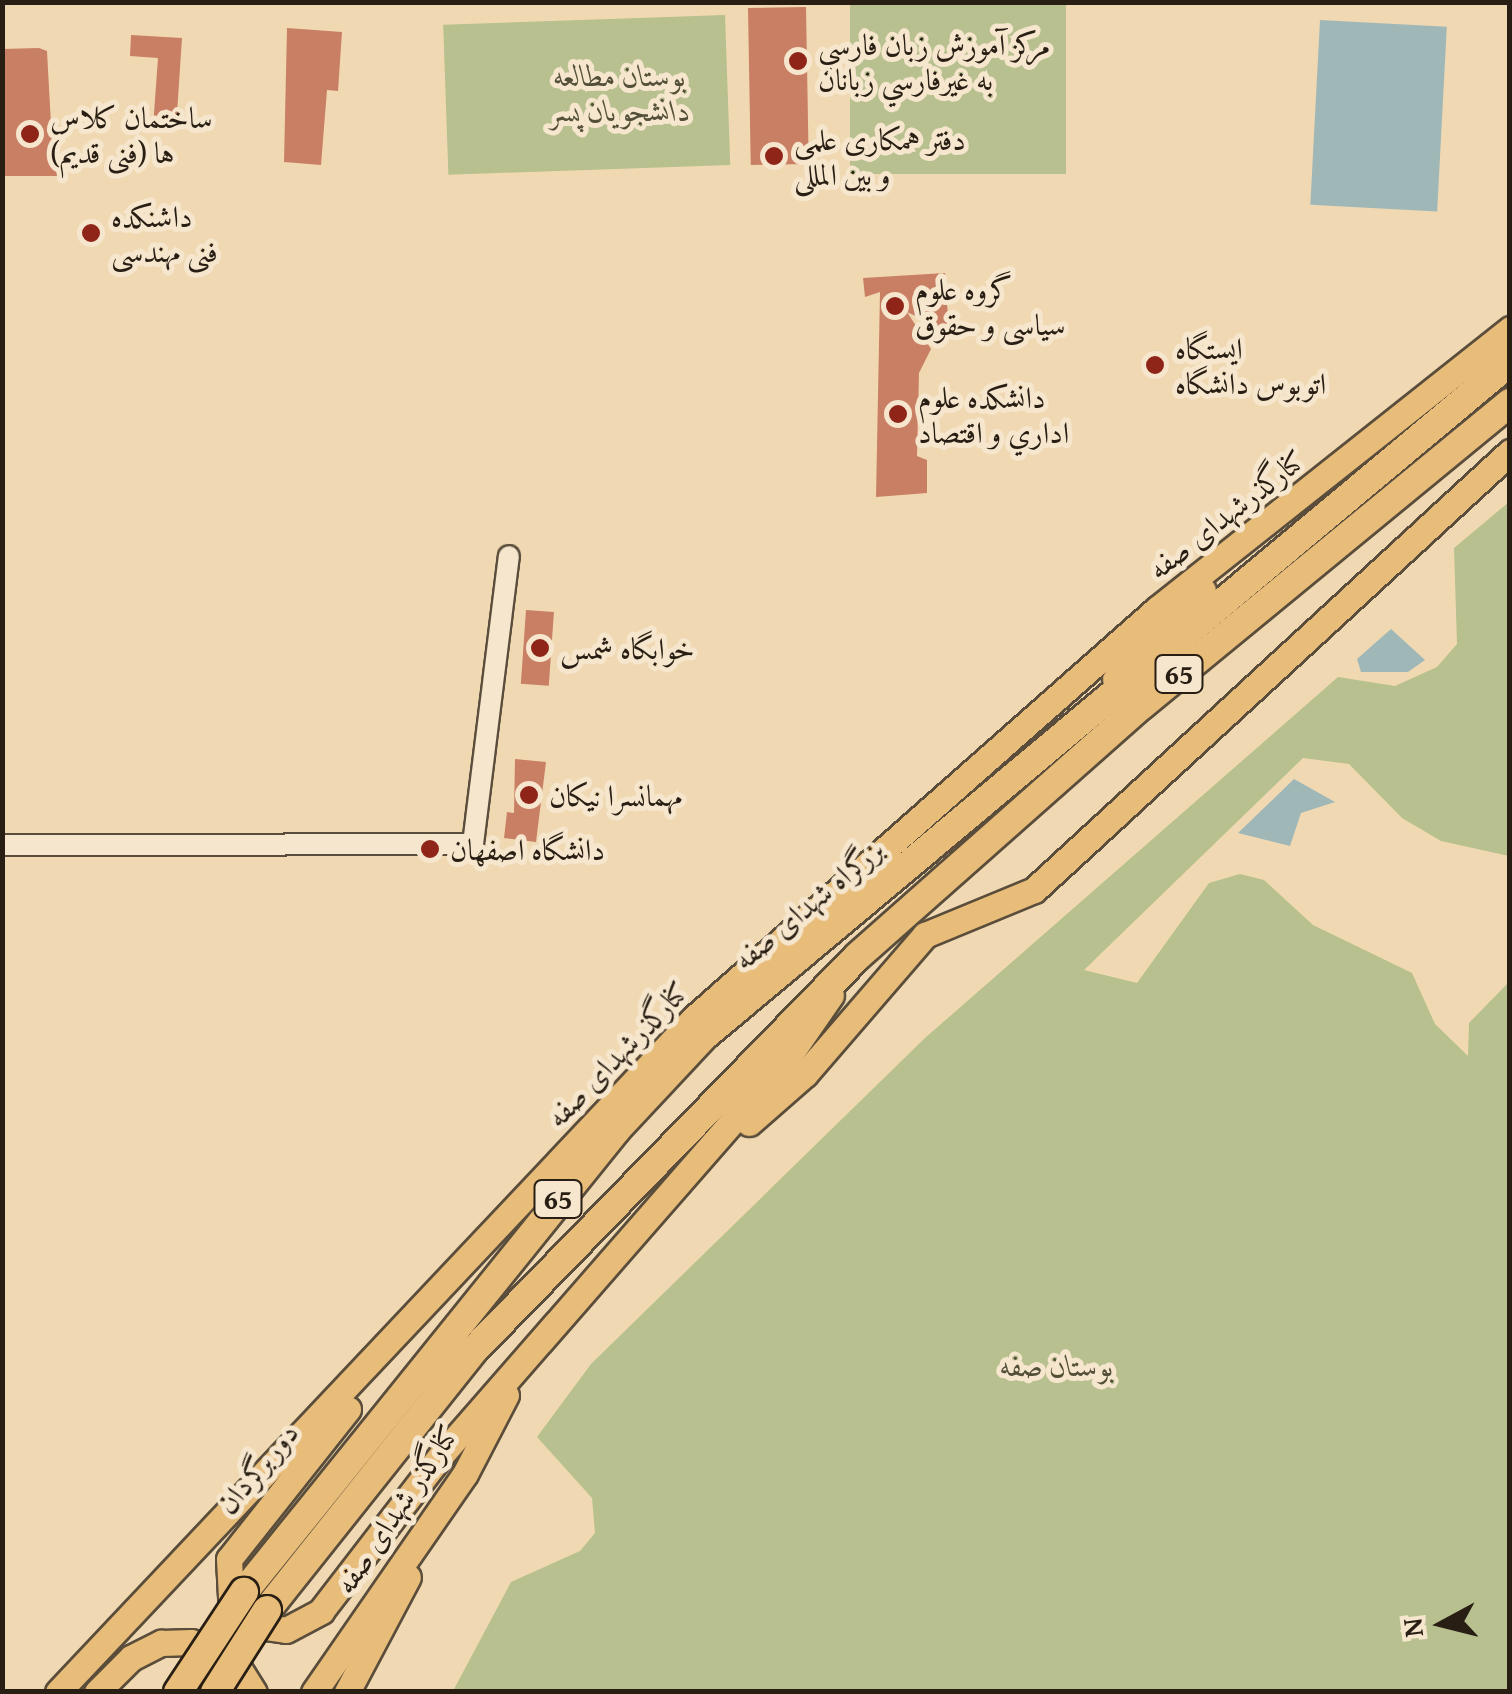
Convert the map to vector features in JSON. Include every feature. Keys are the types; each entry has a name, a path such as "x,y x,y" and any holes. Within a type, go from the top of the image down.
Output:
{"highway":[{"name":"بزرگراه شهدای صفه","path":"178,1692 244,1592 604,1143 692,1049 1024,766 1510,362"},
{"name":"65","path":"215,1692 267,1610 474,1350 858,956 1128,718 1510,403"}],"main road":[{"name":"کنارگذرشهدای صفه","path":"58,1692 693,1019 1157,609 1510,330"},
{"path":"1024,766 1287,508 1510,340"},
{"path":"708,1149 805,1074 925,935 953,918 976,917 1034,890 1510,452"},
{"path":"525,1359 786,1060 858,956"},
{"name":"دوربرگردان","path":"481,1247 235,1546 226,1572 231,1598 259,1626 299,1626 368,1551 525,1359"},
{"name":"کنارگذر شهدای صفه","path":"314,1692 465,1474 525,1359"},
{"path":"347,1692 465,1474"},
{"path":"97,1692 131,1658 161,1643 192,1642 240,1670 254,1692"}],"street":[{"path":"2,845 473,844 509,556"}],"green space":[{"path":"850,3 1066,3 1066,174 850,174"},
{"name":"بوستان مطالعه دانشجویان پسر","path":"725,15 730,165 448,175 443,25"},
{"name":"بوستان صفه","path":"1509,502 1509,856 1441,841 1402,818 1349,764 1303,758 1084,970 1137,983 1209,883 1240,874 1264,880 1313,925 1412,973 1435,1024 1468,1056 1469,1023 1509,982 1509,1691 453,1691 511,1582 580,1551 595,1533 592,1498 537,1437 591,1364 925,1038 1338,677 1395,686 1437,667 1457,644 1454,548"}],"water":[{"path":"1320,20 1447,27 1437,211 1310,205"},
{"path":"1391,629 1425,660 1408,672 1361,672 1357,659"},
{"path":"1294,779 1335,802 1301,813 1290,846 1238,833"}],"building":[{"path":"806,7 809,164 751,165 748,8"},
{"path":"287,28 342,32 338,91 327,90 321,165 284,162"},
{"path":"131,35 182,38 176,129 153,127 158,58 130,56"},
{"path":"2,49 47,51 51,124 59,124 59,176 2,176"},
{"name":"دانشکده علوم اداري و اقتصاد","path":"945,273 949,332 907,312 931,349 919,373 917,456 927,460 927,493 876,497 880,292 865,297 863,278"},
{"name":"خوابگاه شمس","path":"526,610 554,612 549,686 521,684"},
{"name":"مهمانسرا نیکان","path":"515,759 546,762 536,842 504,838 507,812 514,813"}],"place":[{"name":"مرکز آموزش زبان فارسي به غيرفارسي زبانان","path":"798,61"},
{"name":"ساختمان کلاس ها (فنی قدیم)","path":"30,134"},
{"name":"دفتر همکاری علمی و بین المللی","path":"774,156"},
{"name":"داشنکده فنی مهندسی","path":"91,233"},
{"name":"گروه علوم سیاسی و حقوق","path":"895,306"},
{"name":"ایستگاه اتوبوس دانشگاه","path":"1155,365"},
{"name":"دانشکده علوم اداري و اقتصاد","path":"898,414"},
{"name":"خوابگاه شمس","path":"540,648"},
{"name":"مهمانسرا نیکان","path":"529,795"},
{"name":"دانشگاه اصفهان","path":"430,849"}]}
